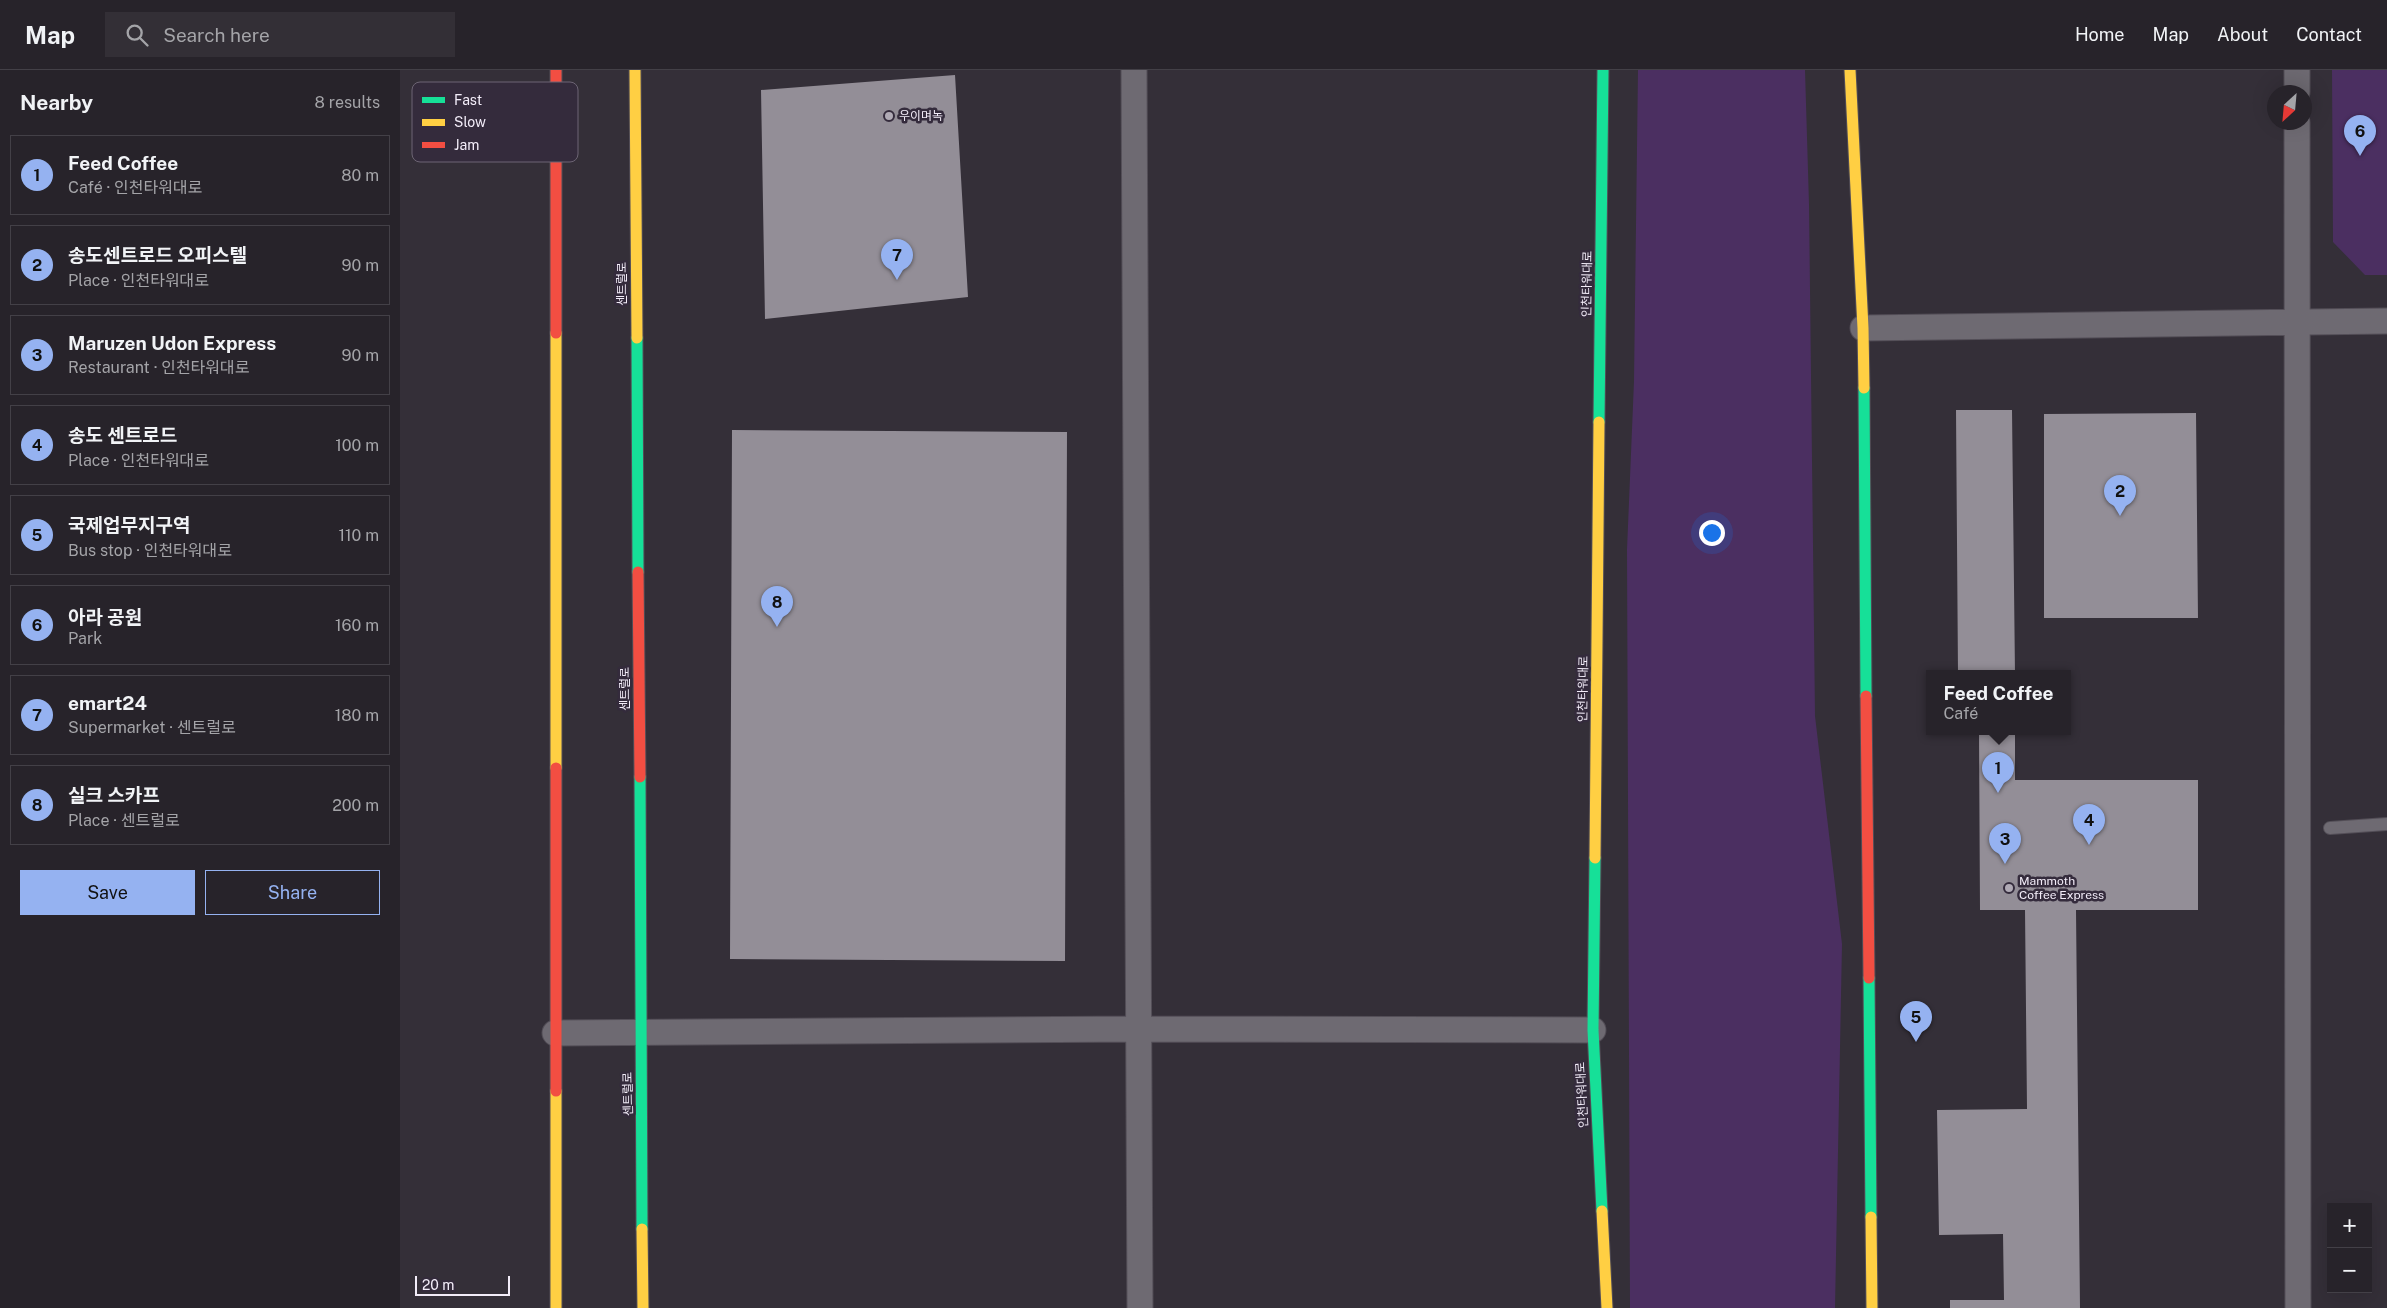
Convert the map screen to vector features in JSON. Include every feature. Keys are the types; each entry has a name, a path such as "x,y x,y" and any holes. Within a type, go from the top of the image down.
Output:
{"main road":[{"name":"센트럴로","path":"635,70 643,1308"},
{"name":"인천타워대로","path":"1603,70 1593,1030 1607,1308"},
{"path":"1850,70 1862,328 1872,1308"},
{"path":"556,162 556,1308"}],"street":[{"path":"1134,70 1140,1308"},
{"path":"2297,70 2297,85"},
{"path":"2297,130 2298,1308"},
{"path":"1862,328 2387,321"},
{"path":"555,1033 1139,1029 1593,1030"}],"lane":[{"path":"2330,828 2387,824"}],"shaded area":[{"path":"1638,70 1805,70 1809,204 1815,716 1842,944 1835,1308 1630,1308 1627,550 1634,381"},
{"path":"2332,70 2387,70 2387,275 2365,275 2333,242"}],"building":[{"path":"955,75 968,297 765,319 761,90"},
{"path":"1956,410 2012,410 2015,670 1958,670"},
{"path":"2196,413 2198,618 2044,618 2044,414"},
{"path":"732,430 1067,432 1065,961 730,959"},
{"path":"1979,735 2015,735 2015,780 2198,780 2198,910 2076,910 2080,1308 1950,1308 1950,1300 2004,1300 2003,1234 1939,1235 1937,1110 2027,1109 2025,910 1980,910"}],"traffic: fast":[{"path":"1599,422 1603,70"},
{"path":"637,338 638,572"},
{"path":"1864,388 1866,696"},
{"path":"640,777 642,1229"},
{"path":"1595,858 1593,1030 1602,1211"},
{"path":"1869,978 1871,1217"}],"traffic: slow":[{"path":"635,70 637,338"},
{"path":"1850,70 1863,328 1864,388"},
{"path":"556,333 556,768"},
{"path":"1595,858 1599,422"},
{"path":"556,1091 556,1308"},
{"path":"1602,1211 1607,1308"},
{"path":"1871,1217 1872,1308"},
{"path":"642,1229 643,1308"}],"traffic: jam":[{"path":"556,70 556,82"},
{"path":"556,162 556,333"},
{"path":"638,572 640,777"},
{"path":"1866,696 1869,978"},
{"path":"556,768 556,1091"}],"place":[{"name":"우이며녹","path":"889,116"},
{"name":"아라 공원","path":"2360,156"},
{"name":"emart24","path":"897,280"},
{"name":"송도센트로드 오피스텔","path":"2120,516"},
{"name":"실크 스카프","path":"777,627"},
{"name":"Feed Coffee","path":"1998,793"},
{"name":"송도 센트로드","path":"2089,845"},
{"name":"Maruzen Udon Express","path":"2005,864"},
{"name":"Mammoth Coffee Express","path":"2009,888"},
{"name":"국제업무지구역","path":"1916,1042"}]}
